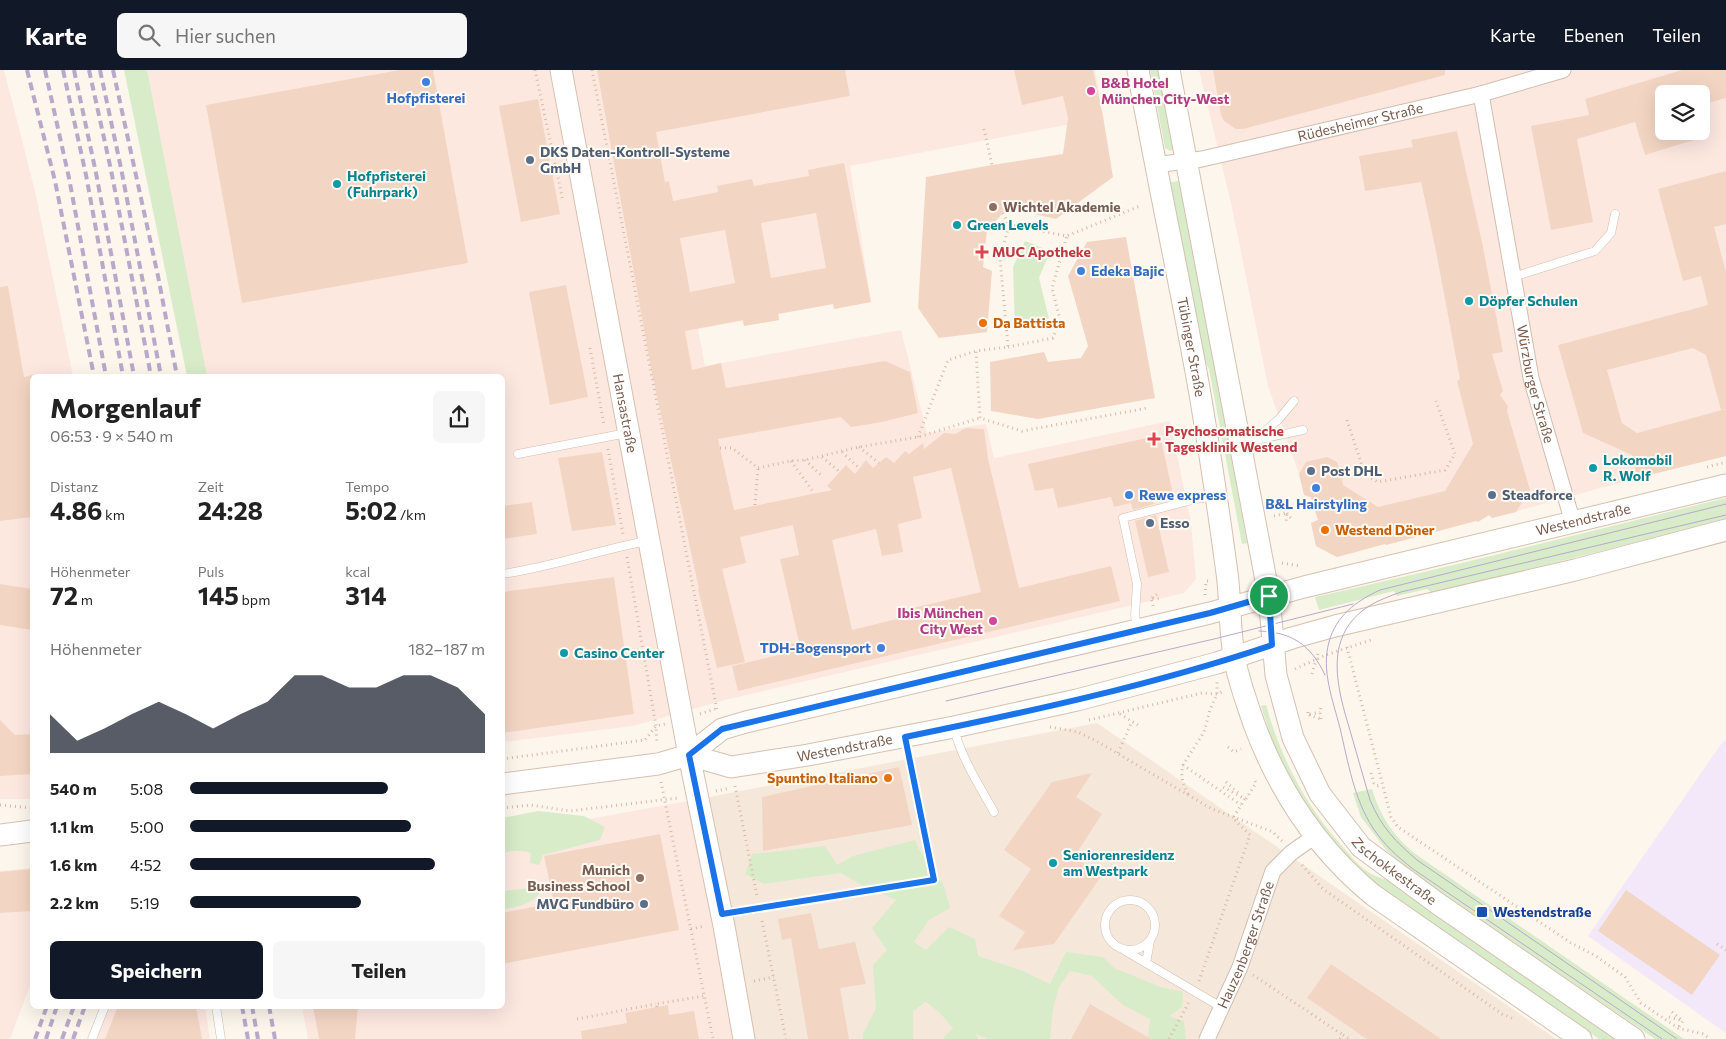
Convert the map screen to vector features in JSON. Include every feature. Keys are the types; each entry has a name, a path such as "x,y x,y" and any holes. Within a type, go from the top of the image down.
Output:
{"main road":[{"name":"Hansastraße","path":"561,70 689,755 713,920 744,1039"},
{"name":"Tübinger Straße","path":"1138,70 1200,394 1228,576 1230,616"},
{"path":"1169,70 1247,442 1269,596"},
{"name":"Westendstraße","path":"505,784 658,764 689,755 722,729 1137,630 1230,616 1269,596 1726,485"},
{"name":"Westendstraße","path":"689,755 731,767 808,755 954,727 1077,700 1234,658 1292,638 1335,626 1575,570 1726,530"},
{"name":"Zschokkestraße","path":"1269,596 1276,675 1288,723 1296,745 1320,794 1361,847 1437,904 1634,1039"},
{"path":"1230,616 1234,658 1240,684 1271,765 1291,803 1332,857 1354,880 1373,895 1581,1039"},
{"path":"0,835 30,831"}],"street":[{"name":"Rüdesheimer Straße","path":"1155,165 1187,162 1481,94 1563,70"},
{"name":"Würzburger Straße","path":"1481,94 1531,378 1572,523"},
{"name":"Hauzenberger Straße","path":"1207,1039 1240,966 1273,871 1290,853 1315,836"}],"lane":[{"path":"1513,277 1595,251 1611,233 1615,214"},
{"path":"1247,442 1279,419 1294,400"},
{"path":"1247,442 1303,430"},
{"path":"518,454 629,433"},
{"path":"1137,630 1135,614 1137,584 1123,518 1196,499 1216,496"},
{"path":"505,574 533,570 625,545 649,541"},
{"path":"954,727 958,745 994,812"},
{"path":"713,920 934,880 905,737"},
{"path":"1146,963 1155,923 1152,914 1141,903 1132,900 1116,904 1110,910 1104,926 1110,941 1122,949 1146,963 1195,991 1222,1007"},
{"path":"1122,949 1138,949 1151,939"},
{"path":"92,1039 104,1009"},
{"path":"216,1009 221,1039"}],"path":[{"path":"535,70 564,204"},
{"path":"592,70 670,459 714,699 722,729"},
{"path":"984,130 992,165"},
{"path":"1009,225 1067,236 1140,206"},
{"path":"1003,213 1009,225 1000,258 1008,347"},
{"path":"918,437 948,360 976,351 1053,338 1060,320 1052,288 1067,236"},
{"path":"505,760 645,740 656,726 589,340"},
{"path":"976,351 980,418"},
{"path":"1348,420 1365,475 1378,482 1445,470 1455,454 1436,401"},
{"path":"720,448 732,448 758,468 918,437 980,418 1022,431 1148,408"},
{"path":"859,447 879,463"},
{"path":"841,451 859,468"},
{"path":"822,456 840,472"},
{"path":"805,460 822,476"},
{"path":"790,461 812,490"},
{"path":"756,505 758,468"},
{"path":"1270,517 1287,512"},
{"path":"1287,512 1292,520"},
{"path":"1286,522 1287,512"},
{"path":"1204,591 1206,581"},
{"path":"1151,598 1159,593"},
{"path":"1151,598 1160,599"},
{"path":"1151,598 1154,611"},
{"path":"1296,669 1347,647 1391,817 1398,827 1571,943 1596,956 1625,976 1641,1003 1678,1028 1703,1034 1710,1039"},
{"path":"1312,674 1319,649"},
{"path":"1084,720 1120,714 1202,694 1217,694 1200,739 1183,765 1182,778 1188,794"},
{"path":"1308,715 1321,719 1321,707"},
{"path":"1315,709 1320,712"},
{"path":"1120,714 1141,726"},
{"path":"1118,753 1132,721"},
{"path":"1067,724 1049,727 1078,732 1212,808 1233,818 1258,825 1273,832 1323,889 1502,1014 1518,1021"},
{"path":"1228,747 1234,752 1241,747 1245,757"},
{"path":"1183,765 1241,805"},
{"path":"1233,818 1256,783 1251,773"},
{"path":"1371,773 1374,783 1377,786 1382,785"},
{"path":"1226,782 1246,799"},
{"path":"1223,787 1246,799"},
{"path":"505,808 531,805 570,811 665,800 713,1039"},
{"path":"0,806 30,808"},
{"path":"1169,1039 1195,991 1250,835 1233,818"},
{"path":"691,929 713,920"},
{"path":"1718,944 1726,950"},
{"path":"1240,966 1342,1037 1349,1039"},
{"path":"754,981 774,977"},
{"path":"576,1019 704,996"},
{"path":"1672,1012 1683,1021"},
{"path":"1669,1017 1683,1021"},
{"path":"1678,1028 1683,1021"}],"shaded area":[{"path":"0,70 4,70 35,191 73,374 30,374 30,799 0,799"},
{"path":"139,70 1095,70 1103,118 850,166 871,302 834,309 833,304 779,314 779,320 744,326 742,321 698,329 705,366 901,330 927,433 986,424 994,458 1170,421 1191,522 1196,579 1184,593 725,700 633,726 505,742 505,374 205,374"},
{"path":"1199,70 1726,70 1726,456 1637,478 1492,518 1485,512 1467,523 1386,545 1378,538 1364,543 1360,551 1337,557 1316,546 1311,523 1318,520 1311,498 1304,495 1299,474 1268,386 1231,203"},
{"path":"1097,723 1556,1039 745,1039 699,799"},
{"path":"1724,740 1726,742 1726,1033 1588,936"},
{"path":"699,799 745,1039 308,1039 303,1009 505,1009 505,817 529,816 578,821"},
{"path":"30,868 30,985 10,1039 0,1039 0,871"},
{"path":"108,1009 205,1009 210,1039 95,1039"}],"green space":[{"path":"124,70 147,70 207,374 187,374"},
{"path":"1150,70 1161,70 1174,150 1170,151 1165,148"},
{"path":"1182,180 1247,543 1242,544 1209,369 1193,339 1164,184"},
{"path":"1025,241 1050,251 1039,278 1049,319 1015,330 1013,267"},
{"path":"1726,498 1726,520 1432,593 1427,589 1397,596 1394,591 1319,610 1315,597 1470,561"},
{"path":"1266,705 1279,744 1306,797 1329,830 1363,869 1377,877 1388,880 1619,1039 1599,1039 1390,896 1353,865 1311,814 1284,770 1261,706"},
{"path":"1372,789 1379,808 1388,824 1399,839 1414,853 1684,1039 1655,1039 1410,871 1387,851 1361,817 1353,793"},
{"path":"538,811 584,816 605,827 600,840 543,855 539,865 530,863 531,853 520,851 505,853 505,818"},
{"path":"915,840 944,886 950,908 929,920 914,942 926,950 949,927 975,939 978,956 1023,971 1050,984 1066,952 1103,957 1114,968 1161,987 1183,992 1182,1007 1169,1016 1184,1021 1186,1039 1150,1039 1148,1037 1150,1019 1123,1005 1092,976 1070,971 1059,987 1053,1009 1050,1039 988,1039 976,1034 978,1039 944,1039 953,1028 939,1012 926,1002 913,1011 913,1039 863,1039 863,1034 876,1008 873,965 887,950 872,928 896,900 863,886 841,873 764,884 745,874 752,854 825,846 837,865 853,856"},
{"path":"536,887 541,891 529,902 505,909 505,891"}],"building":[{"name":"Hofpfisterei (Fuhrpark)","path":"400,70 433,70 468,263 242,303 206,105"},
{"path":"597,70 845,70 850,96 656,132 665,182 669,181 673,201 718,192 717,186 752,179 754,186 809,176 808,170 844,163 871,302 834,309 833,304 778,314 779,320 744,326 743,320 685,331 692,370 721,363 726,388 885,361 910,372 918,413 851,427 841,417 718,439 734,510 832,490 827,486 846,465 855,474 866,460 873,468 886,457 894,463 905,451 909,454 923,443 924,449 944,433 955,434 966,428 984,429 988,459 1019,588 1111,566 1120,601 738,691 732,666 783,654 781,646 799,642 780,559 799,555 793,525 740,537 746,563 722,569 745,662 717,668 698,589 653,378","holes":["816,213 826,268 771,278 761,223","725,230 735,283 690,292 680,238","951,468 981,592 900,611 901,618 852,630 832,540 876,529 882,556 903,552 898,524 922,518 913,477"]},
{"name":"Green Levels","path":"1014,70 1093,70 1113,177 1056,219 1008,208 987,230 983,267 992,271 987,332 939,338 918,308 926,177 1063,154 1068,118 1063,96 1022,105"},
{"path":"1213,70 1445,70 1445,75 1243,129 1236,129 1224,121 1221,115"},
{"path":"1682,70 1726,70 1726,98 1710,102 1710,85 1655,85 1655,140 1694,140 1645,155 1635,122 1577,139 1593,222 1551,230 1531,126 1589,115 1585,99"},
{"name":"DKS Daten-Kontroll-Systeme GmbH","path":"538,99 560,214 521,222 499,106"},
{"path":"1457,131 1482,242 1503,352 1492,354 1503,391 1500,395 1508,406 1507,411 1530,490 1516,512 1492,518 1489,515 1478,522 1337,557 1316,546 1311,523 1318,520 1311,497 1304,495 1299,474 1306,462 1327,457 1337,462 1343,485 1378,507 1445,491 1473,444 1457,381 1460,379 1421,182 1365,191 1359,156 1413,147 1411,140"},
{"path":"1726,171 1726,224 1714,227 1726,272 1726,409 1726,456 1637,478 1632,455 1583,433 1558,345 1708,305 1701,276 1683,281 1658,189","holes":["1693,348 1706,355 1721,410 1726,409 1637,433 1622,423 1607,370"]},
{"name":"Green Levels","path":"1126,237 1155,398 1038,419 991,411 990,362 1044,352 1048,362 1081,358 1088,346 1068,276 1087,242"},
{"path":"566,285 588,397 550,405 529,292"},
{"path":"8,286 24,377 30,376 30,517 0,521 0,287"},
{"path":"1160,435 1173,494 1153,499 1154,504 1133,510 1131,503 1114,507 1111,497 1058,508 1053,488 1035,491 1028,464"},
{"path":"602,452 616,525 572,531 558,458"},
{"path":"532,502 537,534 505,539 505,506"},
{"path":"1156,515 1169,572 1148,577 1135,521"},
{"name":"Casino Center","path":"614,577 634,714 505,733 505,592"},
{"path":"0,584 30,589 30,630 0,625"},
{"path":"0,720 15,735 30,734 30,774 0,776"},
{"path":"899,767 912,825 763,851 762,797"},
{"name":"Seniorenresidenz am Westpark","path":"1092,773 1076,797 1102,814 1074,857 1102,875 1054,944 1013,950 1025,932 999,916 1031,869 1004,850 1052,782"},
{"path":"660,834 679,930 505,963 505,912 554,903 544,856"},
{"path":"30,869 30,911 0,913 0,872"},
{"path":"1626,890 1720,955 1692,995 1598,931"},
{"path":"811,913 819,949 855,942 866,984 840,988 849,1039 808,1039 791,938 782,940 778,919"},
{"path":"1331,964 1441,1039 1367,1039 1307,998"},
{"path":"1090,1004 1151,1039 1071,1039"},
{"path":"668,1005 669,1015 694,1011 699,1039 582,1039 581,1031 627,1023 625,1013"},
{"path":"117,1009 197,1009 202,1039 105,1039"},
{"path":"314,1009 358,1009 355,1039 319,1039"}],"tram line":[{"path":"1662,1039 1413,869 1382,840 1366,817 1352,780 1331,696 1327,674 1327,653 1332,633 1342,617 1355,604 1380,590 1726,504"},
{"path":"1677,1039 1417,860 1396,840 1384,826 1370,800 1344,711 1340,694 1337,661 1339,646 1345,631 1355,618 1369,606 1393,595 1726,515"},
{"path":"946,701 1214,639 1353,604"},
{"path":"1259,631 1281,634 1299,642 1307,648 1325,675"}],"railway":[{"path":"27,70 55,181 94,374"},
{"path":"45,70 69,178 106,374"},
{"path":"63,70 86,175 123,374"},
{"path":"74,70 96,173 134,374"},
{"path":"89,70 111,170 151,374"},
{"path":"100,70 161,374"},
{"path":"113,70 158,276 177,374"},
{"path":"35,1039 46,1009"},
{"path":"46,1039 56,1009"},
{"path":"62,1039 73,1009"},
{"path":"73,1039 84,1009"},
{"path":"243,1009 248,1039"},
{"path":"253,1009 258,1039"},
{"path":"270,1009 275,1039"}],"place":[{"name":"Hofpfisterei","path":"426,82"},
{"name":"B&B Hotel München City-West","path":"1091,91"},
{"name":"DKS Daten-Kontroll-Systeme GmbH","path":"530,160"},
{"name":"Hofpfisterei (Fuhrpark)","path":"337,184"},
{"name":"Wichtel Akademie","path":"993,207"},
{"name":"Green Levels","path":"957,225"},
{"name":"MUC Apotheke","path":"982,252"},
{"name":"Edeka Bajic","path":"1081,271"},
{"name":"Döpfer Schulen","path":"1469,301"},
{"name":"Da Battista","path":"983,323"},
{"name":"Psychosomatische Tagesklinik Westend","path":"1154,439"},
{"name":"Lokomobil R. Wolf","path":"1593,468"},
{"name":"Post DHL","path":"1311,471"},
{"name":"B&L Hairstyling","path":"1316,488"},
{"name":"Rewe express","path":"1129,495"},
{"name":"Steadforce","path":"1492,495"},
{"name":"Esso","path":"1150,523"},
{"name":"Westend Döner","path":"1325,530"},
{"name":"Ibis München City West","path":"993,621"},
{"name":"TDH-Bogensport","path":"881,648"},
{"name":"Casino Center","path":"564,653"},
{"name":"Spuntino Italiano","path":"888,778"},
{"name":"Seniorenresidenz am Westpark","path":"1053,863"},
{"name":"Munich Business School","path":"640,878"},
{"name":"MVG Fundbüro","path":"644,904"},
{"name":"Westendstraße","path":"1482,912"}],"route":[{"path":"1269,596 1272,645 1217,663 1077,700 905,737 934,880 722,914 689,755 722,729 1210,613 1269,596"}]}
